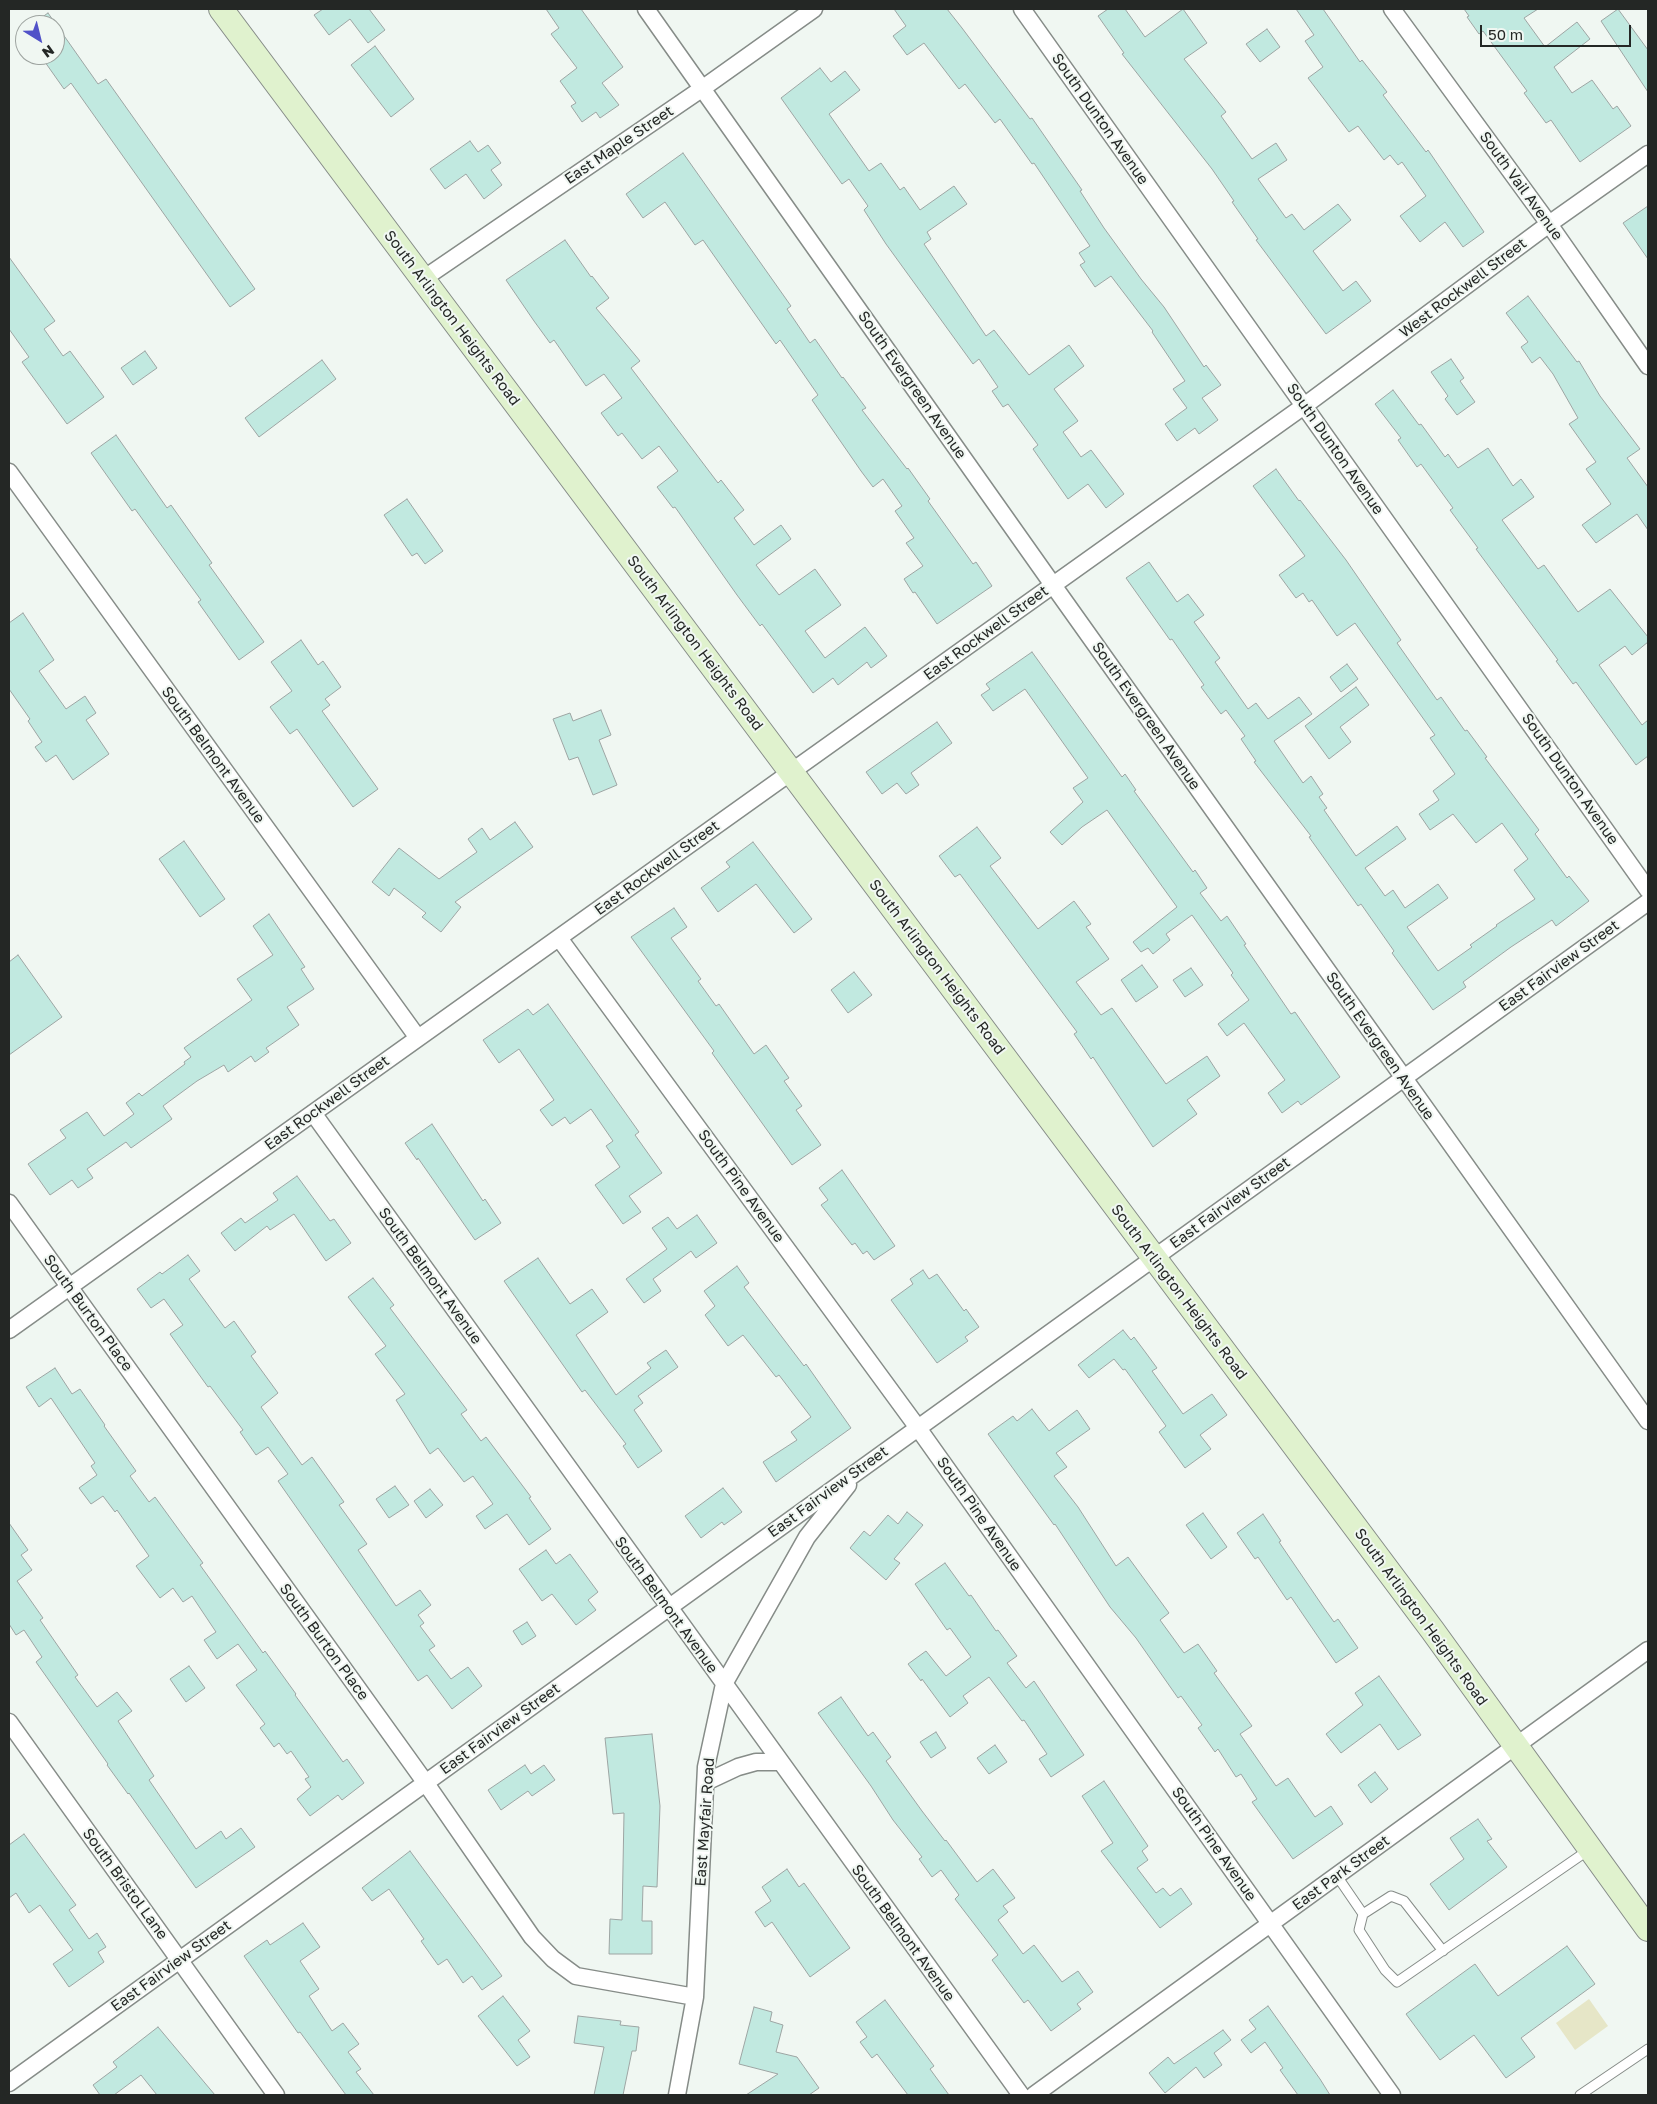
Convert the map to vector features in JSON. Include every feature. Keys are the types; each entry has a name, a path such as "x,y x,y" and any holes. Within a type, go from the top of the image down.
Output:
{"main road":[{"name":"South Arlington Heights Road","path":"221,9 1427,1623 1648,1929"}],"street":[{"name":"South Evergreen Avenue","path":"646,9 1648,1421"},
{"name":"East Maple Street","path":"423,279 703,88 814,9"},
{"name":"South Dunton Avenue","path":"1022,9 1648,890"},
{"name":"South Vail Avenue","path":"1392,9 1549,224 1648,366"},
{"name":"West Rockwell Street","path":"1304,406 1549,224 1648,154"},
{"name":"East Rockwell Street","path":"9,1330 1304,406"},
{"name":"South Belmont Avenue","path":"9,472 418,1038"},
{"name":"East Fairview Street","path":"9,2083 1648,902"},
{"name":"South Pine Avenue","path":"559,938 918,1428 1392,2095"},
{"name":"South Belmont Avenue","path":"313,1113 668,1608 1021,2095"},
{"name":"South Burton Place","path":"9,1203 425,1782 532,1937 553,1959 576,1976 695,1997"},
{"name":"East Mayfair Road","path":"677,2095 695,1997 706,1767 724,1684 807,1537 861,1469"},
{"name":"East Park Street","path":"1034,2095 1648,1650"},
{"name":"South Bristol Lane","path":"9,1722 276,2095"},
{"path":"706,1782 738,1767 756,1762 780,1762"}],"lane":[{"path":"1443,1951 1404,1901 1391,1896 1363,1914 1359,1930 1386,1970 1397,1982 1443,1951 1590,1849"},
{"path":"1337,1876 1363,1914"},
{"path":"1580,2095 1586,2094 1648,2049"}],"green space":[{"path":"1589,1999 1608,2026 1575,2050 1556,2023"}],"building":[{"path":"323,9 369,9 385,30 368,43 350,19 329,35 314,15"},
{"path":"546,9 581,9 623,67 602,83 619,105 600,118 596,112 582,122 571,106 576,103 560,81 577,68 551,34 559,28"},
{"path":"894,9 947,9 962,28 1030,119 1032,118 1082,190 1080,191 1104,228 1164,307 1204,367 1206,365 1221,385 1202,398 1218,420 1199,434 1195,428 1177,441 1165,424 1187,408 1173,389 1185,381 1153,331 1111,276 1095,287 1080,265 1085,262 1079,253 1090,246 1034,163 1032,164 1000,119 995,123 965,84 959,89 924,43 907,55 893,36 906,26"},
{"path":"1108,9 1125,9 1145,37 1183,9 1207,43 1184,59 1226,112 1221,116 1252,159 1276,143 1287,160 1258,179 1286,218 1292,214 1304,230 1338,204 1351,220 1313,251 1343,291 1356,281 1371,301 1326,334 1256,240 1258,239 1212,169 1122,54 1124,53 1098,16"},
{"path":"1296,9 1323,9 1360,62 1362,60 1387,92 1383,95 1426,152 1428,150 1484,232 1463,247 1445,222 1420,242 1400,216 1426,196 1402,162 1398,165 1390,155 1384,160 1358,126 1349,132 1308,78 1323,67 1305,41 1314,35"},
{"path":"1464,9 1538,9 1524,18 1545,47 1577,22 1590,39 1554,67 1572,93 1592,80 1613,109 1617,106 1631,126 1580,162 1551,120 1546,123 1524,93 1527,91 1483,31 1479,34 1467,17 1469,16"},
{"path":"1618,9 1648,50 1648,92 1601,21"},
{"path":"1267,29 1280,47 1260,62 1246,44"},
{"path":"65,37 98,84 106,79 255,289 230,307 71,83 64,89 47,65 65,65"},
{"path":"375,46 414,99 391,117 351,65"},
{"path":"820,68 831,82 845,71 860,90 829,114 869,171 881,163 900,190 904,187 920,210 954,186 967,204 927,232 931,239 924,244 986,336 994,330 1029,375 1069,345 1084,366 1054,389 1078,421 1063,432 1081,457 1091,450 1124,494 1106,508 1088,484 1068,499 1033,449 1038,445 1008,404 1003,407 992,391 998,387 979,359 973,364 886,244 864,210 868,206 849,179 842,184 781,98"},
{"path":"470,141 478,152 488,145 501,163 491,170 502,185 484,199 466,174 445,189 430,169"},
{"path":"683,153 791,306 787,309 810,343 815,339 866,408 862,410 908,468 930,499 928,501 973,564 976,562 992,586 937,624 904,579 923,566 906,543 914,538 895,511 902,506 883,479 873,487 812,400 818,395 780,340 776,344 703,240 695,245 665,202 643,218 626,194"},
{"path":"1648,206 1648,259 1623,223"},
{"path":"565,240 591,277 609,298 596,308 640,361 631,368 718,483 721,480 744,510 734,518 754,545 781,525 791,539 756,565 779,595 815,569 841,605 805,631 825,658 865,627 887,656 871,668 867,662 838,685 833,678 813,693 762,624 760,626 737,595 675,507 673,508 657,487 678,471 659,446 642,459 622,433 618,436 601,413 622,398 604,374 586,386 554,340 550,343 534,321 506,280"},
{"path":"9,257 55,321 44,329 63,356 70,351 104,397 67,424 22,362 29,357 9,329"},
{"path":"1528,296 1577,362 1579,361 1600,396 1640,449 1627,458 1648,487 1648,530 1637,514 1596,543 1582,525 1611,504 1586,469 1596,462 1569,424 1578,418 1553,374 1540,357 1532,363 1521,347 1528,342 1506,313"},
{"path":"145,351 157,368 133,385 121,368"},
{"path":"1451,359 1464,378 1460,381 1475,402 1457,415 1445,399 1448,396 1431,372"},
{"path":"322,360 336,379 259,437 245,418"},
{"path":"1393,390 1445,457 1448,454 1458,468 1488,448 1513,486 1521,479 1534,497 1502,520 1538,569 1544,565 1578,612 1610,589 1648,637 1648,642 1632,655 1625,646 1599,665 1642,725 1648,720 1648,756 1636,765 1576,682 1573,684 1556,661 1558,660 1476,549 1478,548 1450,510 1453,508 1421,464 1417,467 1398,440 1401,438 1375,404"},
{"path":"116,435 167,508 171,505 212,563 209,565 264,642 239,660 198,602 201,600 135,509 132,511 91,453"},
{"path":"1276,469 1346,560 1401,640 1397,643 1437,700 1441,697 1465,731 1467,730 1487,757 1485,758 1539,830 1535,834 1567,878 1569,876 1589,901 1556,926 1552,920 1511,947 1463,982 1466,987 1433,1010 1392,953 1394,951 1361,904 1358,906 1309,837 1311,836 1254,762 1256,761 1241,739 1245,736 1226,710 1221,714 1201,687 1204,685 1172,639 1170,640 1126,578 1149,562 1177,602 1188,594 1204,615 1194,622 1220,658 1215,662 1248,709 1256,703 1268,719 1299,697 1312,714 1274,741 1303,783 1311,776 1323,794 1319,797 1327,808 1324,810 1356,856 1397,826 1406,839 1365,868 1385,896 1393,890 1405,908 1438,884 1448,898 1407,927 1438,971 1472,947 1470,945 1496,925 1535,899 1514,870 1528,859 1502,823 1476,843 1453,814 1430,830 1419,814 1439,800 1433,791 1455,774 1430,738 1435,735 1355,623 1337,636 1312,600 1309,602 1303,593 1296,598 1279,575 1305,556 1253,486"},
{"path":"407,499 443,551 425,564 417,553 412,556 384,515"},
{"path":"23,613 54,660 39,671 66,709 85,696 96,713 86,720 109,754 73,780 56,755 46,762 35,747 42,742 28,721 30,719 9,689 9,623"},
{"path":"301,640 318,665 323,661 341,687 325,699 330,705 322,711 378,789 353,807 297,729 290,734 270,707 292,691 271,662"},
{"path":"1032,652 1122,777 1125,774 1136,790 1134,791 1193,872 1195,870 1207,888 1200,893 1221,921 1227,916 1246,944 1244,945 1291,1014 1295,1012 1340,1077 1301,1105 1298,1101 1282,1113 1268,1093 1285,1080 1244,1023 1227,1036 1218,1024 1249,1000 1231,975 1233,973 1192,915 1166,934 1170,940 1153,954 1148,948 1141,952 1133,942 1177,907 1107,810 1082,827 1062,845 1050,832 1083,802 1073,788 1088,778 1025,689 993,711 981,695 990,689 986,684"},
{"path":"1347,664 1358,679 1341,692 1330,677"},
{"path":"1356,687 1369,705 1340,727 1351,742 1329,759 1305,726"},
{"path":"601,710 611,735 599,740 617,785 593,795 578,757 569,760 553,719 570,713 573,721"},
{"path":"937,722 952,743 911,773 919,785 906,794 897,783 882,794 866,772"},
{"path":"515,822 533,847 455,902 461,907 441,932 422,917 426,913 394,888 389,896 372,882 399,848 439,879 477,852 468,839 482,828 490,840"},
{"path":"977,827 1001,858 990,866 1038,929 1074,901 1091,924 1086,927 1109,959 1076,982 1101,1015 1112,1008 1166,1084 1207,1056 1220,1076 1187,1100 1197,1114 1153,1147 1093,1057 1091,1059 1074,1034 1077,1032 960,874 955,877 939,856"},
{"path":"184,841 225,899 200,917 159,859"},
{"path":"753,842 812,919 794,933 756,884 718,912 701,888 730,867 726,862"},
{"path":"674,908 687,927 671,938 701,979 698,981 716,1006 719,1004 754,1054 766,1045 789,1078 784,1081 802,1106 796,1110 821,1145 792,1165 712,1053 714,1051 631,937"},
{"path":"269,914 305,967 301,969 314,989 287,1007 299,1025 266,1048 269,1052 255,1062 251,1056 228,1072 224,1065 197,1081 163,1106 172,1119 131,1148 126,1142 87,1169 93,1178 78,1188 72,1180 50,1195 28,1164 66,1138 60,1130 87,1112 104,1136 134,1114 126,1103 139,1093 142,1096 185,1064 184,1062 191,1057 184,1048 252,1000 237,979 273,955 253,926"},
{"path":"18,955 62,1017 9,1055 9,962"},
{"path":"1142,965 1158,987 1136,1002 1121,980"},
{"path":"1191,968 1203,985 1185,997 1173,980"},
{"path":"854,972 872,995 848,1013 831,990"},
{"path":"548,1004 639,1132 635,1135 662,1173 629,1196 641,1212 623,1224 595,1185 620,1167 606,1146 613,1141 591,1109 570,1124 565,1117 552,1126 540,1110 554,1100 519,1049 499,1063 483,1040 528,1009 533,1015"},
{"path":"432,1124 483,1201 485,1199 501,1223 475,1240 418,1158 417,1160 405,1143"},
{"path":"842,1170 895,1246 874,1260 867,1251 863,1254 855,1243 852,1245 821,1205 828,1200 819,1188"},
{"path":"297,1176 330,1221 334,1219 351,1243 326,1261 294,1214 270,1230 267,1226 235,1251 221,1233 241,1218 245,1223 278,1200 273,1193"},
{"path":"697,1215 717,1243 696,1258 691,1251 653,1279 661,1291 644,1303 626,1279 667,1249 652,1228 668,1217 677,1229"},
{"path":"188,1255 200,1271 189,1279 225,1328 234,1321 256,1352 251,1356 278,1393 261,1407 302,1465 312,1457 344,1502 339,1505 367,1544 358,1550 396,1606 420,1590 431,1605 418,1615 424,1623 420,1626 435,1646 429,1650 451,1679 468,1667 482,1686 452,1709 427,1675 418,1681 278,1481 288,1474 268,1447 256,1455 240,1432 243,1430 210,1386 208,1387 170,1334 183,1325 164,1299 151,1308 137,1289"},
{"path":"538,1258 570,1304 592,1289 608,1312 576,1335 616,1395 651,1368 647,1363 666,1350 678,1367 638,1396 643,1403 634,1410 662,1451 638,1468 623,1446 626,1444 585,1390 582,1392 504,1281"},
{"path":"737,1266 749,1283 744,1287 804,1366 806,1364 851,1428 776,1482 763,1462 797,1440 791,1432 811,1417 779,1375 776,1377 743,1335 728,1346 705,1315 715,1306 704,1291"},
{"path":"923,1270 929,1279 937,1274 964,1311 966,1309 979,1327 965,1337 968,1341 937,1363 891,1300 913,1284 910,1279"},
{"path":"373,1278 394,1305 390,1308 467,1410 461,1414 481,1441 486,1437 531,1497 529,1498 551,1529 529,1545 507,1514 485,1529 476,1516 493,1504 473,1476 464,1482 438,1448 430,1454 396,1400 405,1394 375,1354 386,1346 348,1297"},
{"path":"1123,1330 1131,1340 1134,1337 1157,1368 1152,1371 1183,1414 1212,1394 1227,1415 1200,1435 1211,1449 1185,1468 1159,1432 1166,1426 1125,1369 1123,1370 1114,1359 1089,1378 1078,1365"},
{"path":"55,1368 72,1394 80,1389 136,1471 130,1476 149,1502 155,1497 203,1563 200,1565 263,1653 265,1651 343,1762 347,1759 364,1783 342,1800 338,1795 310,1816 297,1799 311,1787 305,1779 309,1777 291,1751 287,1754 279,1743 274,1747 260,1728 265,1724 236,1685 257,1670 238,1644 217,1659 204,1640 216,1632 192,1596 183,1602 173,1588 160,1598 136,1566 149,1556 117,1510 115,1512 103,1496 91,1504 79,1488 97,1475 91,1466 95,1463 51,1398 39,1407 26,1387"},
{"path":"1032,1409 1049,1431 1077,1410 1090,1429 1056,1453 1067,1467 1054,1476 1078,1507 1116,1566 1128,1557 1169,1613 1160,1620 1184,1653 1198,1644 1217,1671 1214,1673 1252,1726 1240,1734 1276,1786 1288,1778 1315,1817 1331,1806 1343,1824 1293,1859 1252,1802 1257,1799 1241,1774 1236,1777 1218,1749 1215,1752 1198,1728 1202,1725 1181,1696 1178,1698 1136,1638 1110,1607 1055,1524 988,1434 1013,1416 1017,1421"},
{"path":"395,1486 409,1505 389,1518 376,1499"},
{"path":"723,1488 742,1512 724,1525 722,1522 701,1538 685,1516"},
{"path":"430,1489 443,1505 426,1518 414,1501"},
{"path":"907,1512 923,1525 894,1559 900,1563 886,1580 850,1548 864,1531 870,1536 888,1515 898,1524"},
{"path":"1203,1513 1227,1547 1211,1559 1186,1525"},
{"path":"1263,1514 1281,1541 1279,1542 1324,1608 1334,1622 1338,1619 1358,1648 1336,1663 1291,1597 1287,1600 1258,1557 1255,1559 1237,1533"},
{"path":"9,1523 28,1550 21,1555 32,1570 17,1581 43,1618 40,1620 78,1675 75,1677 97,1707 117,1692 132,1711 118,1721 154,1776 149,1780 196,1849 221,1831 226,1839 241,1828 255,1847 196,1888 107,1765 36,1662 42,1657 24,1630 16,1635 9,1624"},
{"path":"546,1550 556,1564 570,1554 598,1592 588,1600 596,1610 576,1625 552,1594 542,1601 519,1569"},
{"path":"945,1563 1017,1656 1007,1663 1026,1688 1034,1681 1084,1755 1051,1777 1039,1759 1047,1754 1024,1720 1022,1721 989,1677 963,1696 968,1703 950,1717 922,1679 921,1681 908,1664 926,1651 946,1676 971,1657 950,1628 947,1630 915,1584"},
{"path":"527,1622 536,1636 522,1645 513,1631"},
{"path":"189,1666 205,1688 186,1702 170,1679"},
{"path":"1379,1676 1421,1735 1398,1750 1380,1724 1341,1753 1326,1734 1363,1705 1355,1693"},
{"path":"841,1697 868,1736 873,1732 891,1757 886,1761 977,1882 993,1869 1015,1898 1003,1906 1008,1912 998,1920 1023,1954 1034,1945 1062,1982 1078,1971 1093,1992 1077,2004 1081,2009 1051,2031 1028,2000 1024,2003 992,1960 998,1955 955,1899 959,1895 941,1870 932,1877 919,1859 922,1857 893,1820 818,1713"},
{"path":"936,1732 946,1748 931,1758 920,1742"},
{"path":"652,1734 660,1806 657,1887 643,1886 642,1921 652,1921 652,1954 609,1954 610,1919 622,1920 624,1813 613,1814 605,1738"},
{"path":"995,1745 1007,1762 989,1774 977,1758"},
{"path":"525,1765 531,1774 544,1765 555,1780 532,1796 528,1791 501,1810 488,1790"},
{"path":"1375,1772 1388,1789 1371,1803 1358,1785"},
{"path":"1104,1781 1148,1846 1142,1851 1148,1860 1137,1868 1156,1893 1163,1888 1170,1896 1181,1888 1192,1904 1160,1928 1101,1851 1113,1843 1082,1796"},
{"path":"1478,1819 1492,1839 1487,1841 1507,1867 1449,1910 1430,1884 1464,1859 1450,1838"},
{"path":"24,1834 76,1905 69,1910 89,1939 97,1933 106,1947 98,1952 104,1962 69,1987 53,1964 73,1950 40,1905 29,1913 16,1893 9,1898 9,1845"},
{"path":"410,1851 502,1976 482,1990 472,1976 463,1983 447,1959 438,1965 421,1941 424,1939 389,1889 372,1901 362,1888"},
{"path":"787,1869 799,1887 804,1883 850,1948 810,1977 772,1922 765,1927 755,1912 771,1901 762,1887"},
{"path":"303,1923 320,1947 300,1961 319,1989 309,1996 332,2031 343,2023 359,2044 348,2052 361,2069 356,2072 374,2095 346,2095 300,2032 298,2033 244,1956 267,1940 270,1945"},
{"path":"1567,1946 1595,1984 1521,2038 1535,2057 1506,2078 1474,2035 1440,2060 1406,2014 1475,1964 1498,1996"},
{"path":"503,1996 530,2031 518,2040 530,2057 517,2066 478,2016"},
{"path":"885,2000 934,2066 930,2069 949,2095 908,2095 877,2054 872,2058 860,2042 867,2037 856,2022"},
{"path":"1268,2006 1330,2095 1298,2095 1280,2070 1283,2068 1265,2042 1251,2053 1241,2040 1256,2029 1249,2020"},
{"path":"754,2007 772,2012 770,2021 783,2025 776,2052 797,2057 819,2088 809,2095 746,2095 778,2074 739,2064"},
{"path":"578,2016 621,2021 620,2025 639,2027 636,2051 632,2051 623,2095 594,2095 604,2047 574,2043"},
{"path":"158,2027 215,2095 157,2095 141,2075 114,2095 100,2095 93,2085 117,2067 113,2062"},
{"path":"1223,2030 1231,2040 1214,2053 1222,2065 1204,2078 1196,2067 1165,2093 1149,2073 1168,2057 1174,2064"}]}
